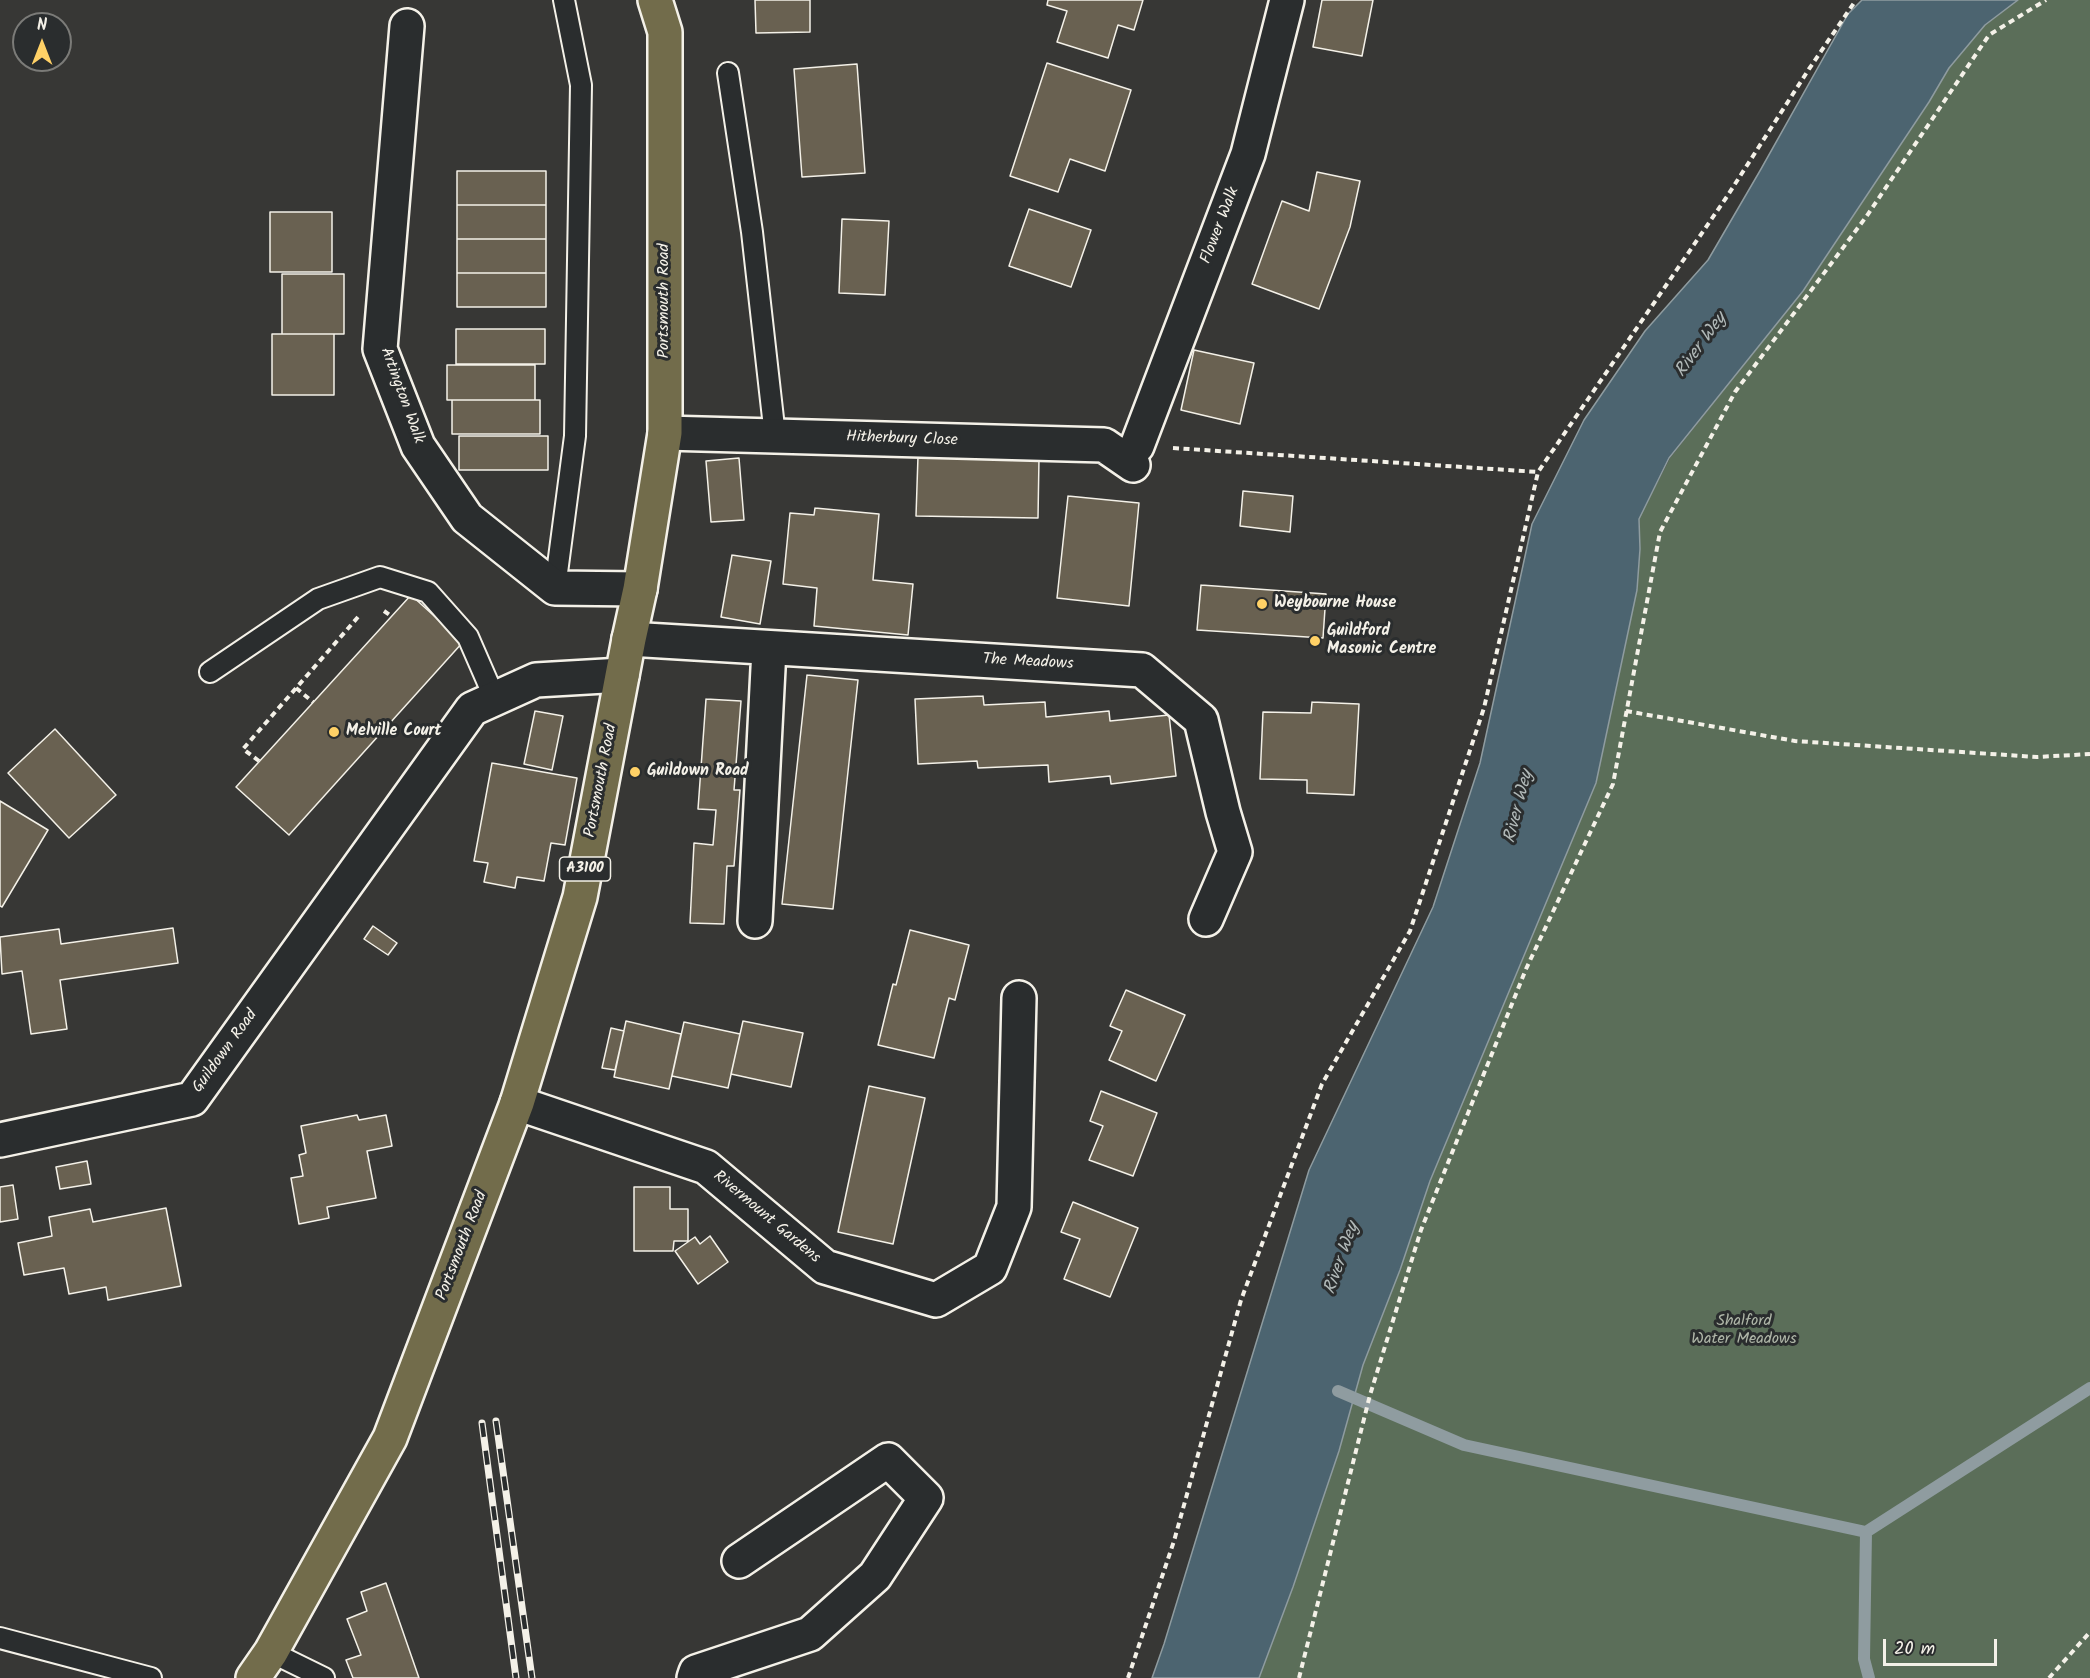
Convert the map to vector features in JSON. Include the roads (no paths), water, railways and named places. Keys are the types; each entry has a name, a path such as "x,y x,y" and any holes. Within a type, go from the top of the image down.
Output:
{"main road":[{"name":"Portsmouth Road","path":"252,1678 271,1652 390,1438 517,1103 580,897 628,639 640,589 665,433 665,32 655,0"}],"street":[{"name":"Flower Walk","path":"1135,456 1248,154 1287,0"},
{"name":"Artington Walk","path":"406,27 380,349 418,446 466,518 555,588"},
{"name":"Hitherbury Close","path":"665,433 1104,445 1135,456"},
{"path":"555,588 640,589"},
{"name":"The Meadows","path":"628,639 1142,670 1201,720 1223,813 1235,852 1206,919"},
{"path":"755,921 769,649"},
{"name":"Guildown Road","path":"0,1140 192,1099 472,709 536,680 622,675"},
{"name":"Rivermount Gardens","path":"517,1103 705,1167 825,1267 936,1300 990,1268 1014,1207 1019,998"},
{"path":"693,1678 696,1672 810,1634 875,1576 926,1498 888,1460 739,1561"}],"lane":[{"path":"555,588 575,436 581,97 581,85 564,0"},
{"path":"728,73 752,232 775,436"},
{"path":"210,672 318,599 380,577 428,592 468,637 495,699"},
{"path":"0,1638 150,1678"},
{"path":"271,1652 324,1678"}],"water":[{"name":"River Wey","path":"1862,0 2018,0 1985,25 1949,68 1929,102 1803,291 1669,458 1639,519 1640,549 1637,590 1596,783 1430,1181 1400,1270 1363,1365 1339,1451 1293,1587 1259,1678 1152,1678 1309,1170 1433,907 1480,763 1532,524 1584,420 1645,331 1708,260 1848,14"}],"waterway":[{"path":"1866,1532 2090,1388"},
{"path":"1338,1391 1464,1445 1866,1532 1864,1659 1869,1678"}],"railway":[{"path":"496,1421 532,1678"},
{"path":"482,1423 516,1678"}],"place":[{"name":"Weybourne House","path":"1262,604"},
{"name":"Guildford Masonic Centre","path":"1315,641"},
{"name":"Melville Court","path":"334,732"},
{"name":"Guildown Road","path":"635,772"}],"park label":[{"name":"Shalford Water Meadows","path":"1744,1331"}]}
